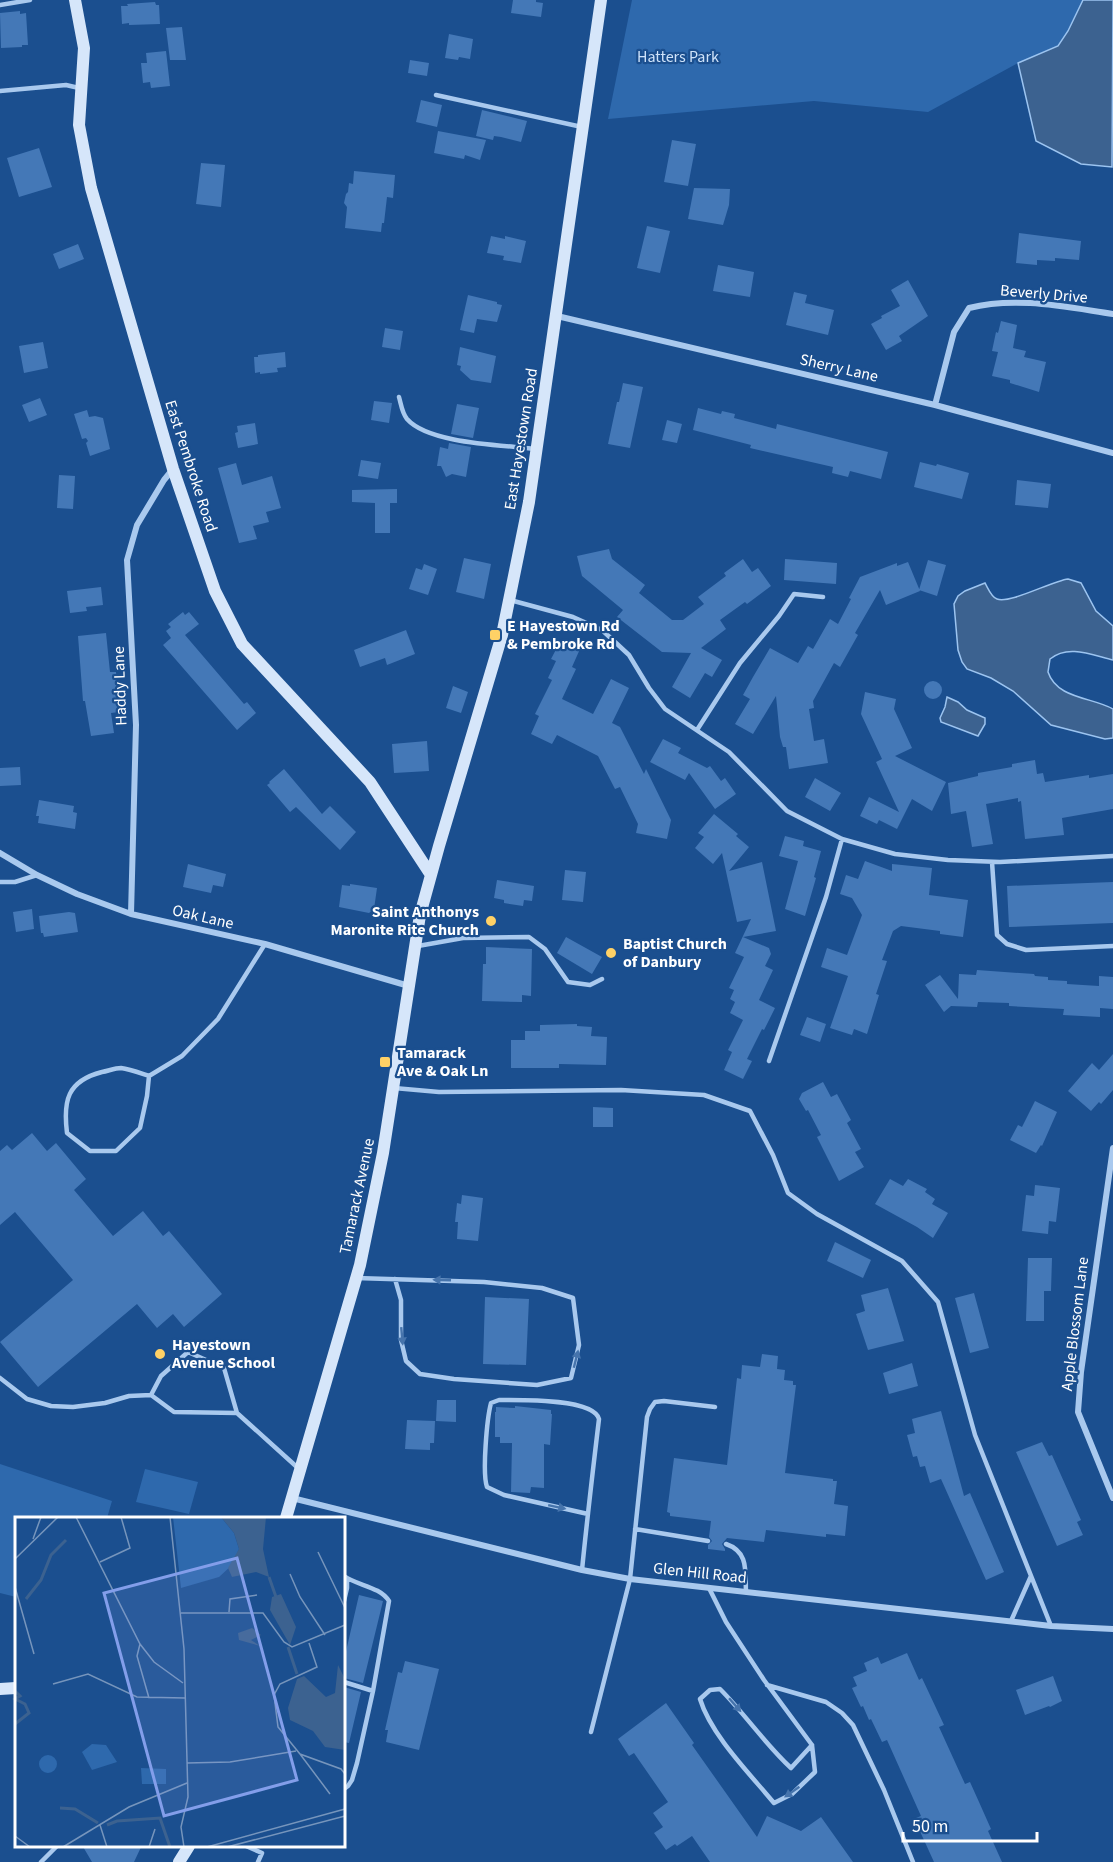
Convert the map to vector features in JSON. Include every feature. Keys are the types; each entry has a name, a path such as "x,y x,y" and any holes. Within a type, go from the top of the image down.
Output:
{"street":[{"name":"East Pembroke Road","path":"75,0 84,48 79,125 91,188 173,469 215,591 242,644 370,782 431,874"},
{"name":"East Hayestown Road","path":"431,874 502,635 510,600 537,449 601,0"},
{"name":"Beverly Drive","path":"935,405 954,333 969,308 989,303 1030,303 1113,314"},
{"name":"Sherry Lane","path":"557,316 935,405 1113,453"},
{"name":"Haddy Lane","path":"131,914 136,725 128,560 137,525 173,469"},
{"name":"Oak Lane","path":"0,853 37,875 77,894 131,914 265,944 409,986"},
{"name":"Tamarack Avenue","path":"286,1517 356,1278 383,1154 420,915 431,874"},
{"name":"Apple Blossom Lane","path":"1113,1148 1081,1372 1078,1412 1113,1498"},
{"name":"Glen Hill Road","path":"291,1498 582,1570 630,1579 1011,1622 1113,1629"},
{"path":"0,1689 15,1688"},
{"path":"179,1862 188,1847"}],"lane":[{"path":"0,5 30,0"},
{"path":"0,91 66,85 81,89"},
{"path":"436,95 582,127"},
{"path":"399,397 405,417 416,427 443,438 537,449"},
{"path":"697,730 740,663 795,594 823,597"},
{"path":"510,600 573,617 602,630 629,655 664,709 729,752 788,812 842,839 895,854 948,860 992,862 1113,856"},
{"path":"769,1061 826,897 842,839"},
{"path":"992,862 997,935 1007,944 1026,950 1113,946"},
{"path":"0,882 15,882 37,875"},
{"path":"415,947 463,938 529,937 545,949 568,982 590,985 602,979"},
{"path":"149,1076 140,1128 116,1151 90,1151 67,1133 64,1113 67,1097 76,1084 94,1074 119,1068 149,1076 182,1056 218,1019 265,944"},
{"path":"394,1088 439,1092 621,1090 704,1095 750,1111 773,1155 788,1192 817,1214 902,1261 938,1302 975,1435 1051,1626"},
{"path":"356,1278 395,1279 495,1283 542,1288 573,1298 579,1345 571,1378 537,1385 420,1374 406,1361 401,1340 401,1300 395,1279"},
{"path":"151,1395 161,1376 188,1352 224,1368 237,1413 300,1470"},
{"path":"0,1378 27,1399 51,1406 73,1407 105,1403 129,1395 151,1395 174,1412 237,1413"},
{"path":"582,1570 599,1419 597,1413 566,1403 498,1400 491,1403 485,1481 487,1487 504,1495 588,1514"},
{"path":"591,1732 630,1579 647,1417 650,1409 655,1402 664,1401 715,1407"},
{"path":"635,1529 708,1541"},
{"path":"726,1544 740,1552 743,1558 746,1592"},
{"path":"1011,1622 1031,1576"},
{"path":"345,1577 347,1587 345,1596"},
{"path":"345,1577 379,1591 386,1595 389,1601 357,1763 352,1780 345,1788"},
{"path":"709,1588 726,1622 767,1684 812,1744 815,1772 792,1794 774,1803 734,1755 705,1714 700,1699 710,1690 720,1689 791,1768 812,1744"},
{"path":"345,1682 373,1691"},
{"path":"767,1684 826,1702 842,1713 853,1725 879,1779 913,1862"},
{"path":"40,1862 55,1847"},
{"path":"250,1847 261,1853 258,1862"}],"green space":[{"name":"Hatters Park","path":"632,0 1083,0 1058,46 1018,63 928,112 814,101 608,119"},
{"path":"0,1464 112,1501 107,1517 15,1517 15,1597 0,1593"},
{"path":"145,1469 198,1482 189,1514 136,1502"}],"shaded area":[{"path":"1083,0 1113,0 1112,167 1081,164 1036,141 1018,63 1058,46"},
{"path":"1068,579 1081,583 1096,611 1113,626 1113,660 1080,652 1064,652 1050,659 1048,672 1053,681 1067,692 1113,709 1113,738 1105,739 1051,725 1013,691 991,678 967,669 958,650 954,604 958,596 965,591 985,583 993,596 1003,600"},
{"path":"947,697 985,718 985,724 978,736 941,722 940,718"}],"building":[{"path":"513,0 536,0 536,2 543,3 541,17 511,13"},
{"path":"155,2 159,5 160,24 122,24 121,6"},
{"path":"20,11 20,14 26,13 28,45 1,48 0,13"},
{"path":"182,27 186,60 170,60 166,28"},
{"path":"449,34 473,39 470,59 445,58"},
{"path":"166,51 170,86 151,88 150,82 143,83 141,63 147,63 146,53"},
{"path":"410,60 429,63 427,76 408,73"},
{"path":"421,100 442,105 437,127 416,122"},
{"path":"482,110 527,121 521,142 494,136 493,140 476,136"},
{"path":"438,131 486,140 480,160 465,155 464,159 434,153"},
{"path":"672,140 696,144 688,186 664,182"},
{"path":"39,148 52,187 19,197 7,158"},
{"path":"201,163 225,165 221,207 196,204"},
{"path":"354,171 395,175 393,198 387,197 381,232 345,228 347,207 344,203 349,183 353,184"},
{"path":"694,188 730,189 729,205 723,225 688,219"},
{"path":"647,226 670,231 660,273 637,268"},
{"path":"1019,233 1081,241 1079,260 1055,258 1055,261 1037,260 1037,265 1016,263"},
{"path":"491,236 505,239 505,236 526,241 521,263 503,260 504,256 487,253"},
{"path":"78,244 84,259 59,269 53,254"},
{"path":"718,265 754,272 750,297 713,291"},
{"path":"908,280 928,316 899,336 902,341 886,350 871,324 900,306 891,290"},
{"path":"794,292 807,295 805,303 834,310 828,335 786,325"},
{"path":"468,295 502,305 497,322 477,319 474,333 460,330"},
{"path":"1001,321 1017,325 1013,348 1026,351 1024,357 1046,362 1039,392 1010,383 1010,380 992,376 998,352 992,351"},
{"path":"385,328 403,331 400,350 382,347"},
{"path":"43,342 48,368 24,373 19,346"},
{"path":"460,347 496,356 491,383 471,380 460,370 461,366 457,365"},
{"path":"285,352 286,367 277,368 278,372 255,373 254,357"},
{"path":"623,383 643,387 630,448 608,444"},
{"path":"40,398 47,415 29,422 22,405"},
{"path":"374,401 392,403 389,423 371,420"},
{"path":"457,404 479,408 473,438 451,434"},
{"path":"698,408 721,414 722,411 735,414 734,418 776,429 777,424 888,452 881,479 850,471 848,477 832,473 833,467 750,448 751,445 693,430"},
{"path":"87,410 89,417 103,418 110,449 90,456 86,443 88,441 86,438 82,439 74,414"},
{"path":"667,420 682,424 677,443 662,440"},
{"path":"255,423 258,444 238,448 235,433 238,432 237,426"},
{"path":"449,443 471,447 466,477 452,474 446,477 441,466 437,466 440,447 448,449"},
{"path":"361,460 381,463 378,479 358,476"},
{"path":"920,462 969,473 962,499 914,487"},
{"path":"236,463 242,485 272,476 281,508 266,512 269,522 253,526 257,539 239,543 218,468"},
{"path":"59,475 75,476 73,509 57,508"},
{"path":"1017,480 1051,484 1048,508 1015,505"},
{"path":"397,489 397,503 390,503 390,533 375,533 375,503 352,502 352,490"},
{"path":"609,549 612,559 645,585 639,593 672,620 683,620 704,604 698,597 726,576 724,573 743,559 752,572 758,568 771,586 720,620 726,629 701,648 722,660 712,677 705,673 690,698 672,687 691,653 662,652 617,617 623,610 582,576 577,556"},
{"path":"464,558 491,564 484,599 456,592"},
{"path":"785,559 837,563 836,584 784,580"},
{"path":"928,560 946,565 937,596 919,590"},
{"path":"908,562 920,591 886,605 880,590 855,633 858,635 840,667 834,663 813,701 814,708 809,709 814,741 824,739 828,763 789,769 786,747 783,747 780,737 776,696 753,734 735,724 750,699 743,695 753,677 770,648 798,663 808,646 813,649 830,619 838,624 860,577 897,563 897,566"},
{"path":"424,564 437,569 428,595 409,589 416,568 422,570"},
{"path":"101,587 103,605 86,607 87,611 70,613 67,591"},
{"path":"183,612 185,615 189,612 199,624 185,635 244,704 247,702 256,713 237,730 163,645 171,638 166,631 171,627 168,624"},
{"path":"406,630 415,654 387,665 385,658 360,667 354,650"},
{"path":"106,633 110,672 116,672 119,712 111,713 114,733 91,736 85,701 83,701 78,636"},
{"path":"561,640 580,649 572,667 576,669 562,699 593,714 611,679 629,688 612,723 620,727 644,774 646,769 671,820 667,839 636,833 638,824 620,787 615,789 598,756 557,735 552,744 531,734 539,716 535,714 552,680 548,678 556,661 551,659"},
{"path":"933,681 939,684 942,690 939,696 933,699 927,696 924,690 927,684"},
{"path":"453,686 468,692 461,713 446,708"},
{"path":"865,692 896,699 894,709 912,748 895,756 946,782 932,811 912,799 897,829 879,820 877,824 860,816 869,797 899,812 876,762 882,759 861,714"},
{"path":"663,739 681,748 678,753 707,768 710,766 721,781 725,778 736,794 715,809 689,773 685,780 650,762"},
{"path":"427,741 429,771 394,773 392,744"},
{"path":"1035,760 1037,774 1043,773 1045,782 1089,775 1089,778 1113,774 1113,809 1062,818 1064,835 1025,839 1021,801 1018,802 1018,798 986,804 993,844 972,847 966,811 951,814 948,783 978,776 978,773 1012,767 1012,764"},
{"path":"20,767 21,785 0,786 0,768"},
{"path":"284,769 322,814 330,806 356,832 340,850 296,807 290,812 267,785"},
{"path":"815,778 841,793 830,811 805,797"},
{"path":"39,800 74,806 73,812 77,813 75,829 38,823 39,816 36,816"},
{"path":"714,814 738,834 736,836 749,847 729,871 762,862 776,931 743,937 769,948 771,954 765,966 773,970 759,1000 775,1008 747,1059 752,1061 743,1079 724,1070 732,1052 728,1050 743,1020 730,1013 735,1002 730,999 734,990 729,988 744,957 735,953 751,919 737,922 722,853 713,864 695,848 704,837 698,833"},
{"path":"785,836 804,841 803,846 821,851 805,916 785,909 798,861 779,856"},
{"path":"865,861 892,871 892,864 932,868 929,895 968,900 963,937 940,934 940,931 901,926 893,931 882,960 887,961 876,994 879,995 867,1034 854,1029 852,1035 830,1028 848,976 821,967 827,948 847,955 862,915 852,898 840,894 846,875 858,879"},
{"path":"188,864 226,874 223,887 213,885 211,893 183,887"},
{"path":"565,870 586,872 583,902 562,900"},
{"path":"497,880 534,886 532,901 524,900 523,906 504,903 504,900 494,898"},
{"path":"1113,882 1113,923 1009,927 1007,886"},
{"path":"350,884 377,888 374,909 369,913 339,907 342,885 350,886"},
{"path":"32,909 34,929 16,932 13,912"},
{"path":"75,913 78,932 44,937 41,933 39,916"},
{"path":"566,937 602,957 592,974 557,953"},
{"path":"486,947 532,949 531,996 522,995 522,1002 482,1001"},
{"path":"977,970 1034,974 1048,977 1048,980 1067,981 1067,984 1099,986 1099,976 1113,977 1113,1009 1100,1008 1100,1017 1063,1015 1064,1009 978,1002 977,1007 951,1006 944,1012 925,985 940,975 958,999 959,974 976,975"},
{"path":"807,1017 826,1024 820,1042 800,1035"},
{"path":"577,1024 577,1026 592,1027 591,1036 607,1037 606,1065 559,1064 559,1068 511,1068 511,1040 525,1040 525,1031 540,1031 540,1025"},
{"path":"1113,1054 1113,1090 1101,1104 1099,1102 1091,1111 1068,1091 1092,1063 1099,1070"},
{"path":"823,1082 831,1097 837,1094 851,1120 847,1123 861,1149 855,1152 864,1167 839,1181 817,1137 821,1135 808,1110 806,1111 799,1099 802,1093"},
{"path":"1035,1101 1057,1112 1042,1146 1036,1153 1010,1140 1018,1125 1022,1127"},
{"path":"593,1107 613,1108 613,1127 593,1127"},
{"path":"32,1133 47,1151 56,1143 86,1179 74,1190 113,1236 143,1211 163,1236 169,1231 222,1294 184,1327 173,1314 157,1328 137,1304 38,1387 0,1342 73,1280 15,1212 0,1225 0,1151 7,1145 12,1150"},
{"path":"890,1179 903,1186 908,1179 927,1189 925,1192 935,1199 932,1204 948,1213 933,1238 875,1204"},
{"path":"1035,1185 1060,1188 1056,1222 1049,1221 1048,1234 1022,1231 1026,1195 1034,1196"},
{"path":"462,1195 483,1198 478,1241 457,1239 458,1222 455,1222 457,1203 461,1204"},
{"path":"835,1242 871,1260 863,1278 827,1261"},
{"path":"1028,1258 1052,1258 1051,1291 1044,1291 1044,1321 1026,1321"},
{"path":"888,1288 904,1341 868,1350 856,1314 865,1311 861,1295"},
{"path":"974,1293 989,1348 970,1353 955,1298"},
{"path":"485,1297 529,1299 526,1365 483,1364"},
{"path":"762,1354 778,1356 777,1369 785,1370 784,1380 793,1381 793,1385 796,1385 785,1473 837,1481 834,1504 848,1506 845,1536 826,1534 826,1537 766,1530 764,1542 727,1538 722,1544 725,1551 708,1549 712,1541 709,1537 711,1521 670,1516 667,1512 674,1458 727,1465 737,1378 741,1379 742,1365 760,1367"},
{"path":"912,1363 918,1386 889,1394 883,1373"},
{"path":"437,1400 456,1400 456,1422 436,1421"},
{"path":"515,1406 551,1410 552,1414 550,1445 544,1444 544,1488 531,1487 530,1493 511,1492 512,1443 500,1443 500,1437 495,1437 496,1407 515,1408"},
{"path":"941,1411 964,1496 970,1493 1004,1572 986,1580 941,1479 930,1483 925,1466 920,1467 917,1456 913,1457 907,1435 915,1433 912,1419"},
{"path":"407,1420 435,1421 434,1443 430,1443 430,1450 405,1449"},
{"path":"1042,1442 1049,1456 1052,1455 1081,1520 1077,1522 1083,1535 1057,1546 1016,1452"},
{"path":"359,1595 383,1601 363,1683 345,1678 345,1656"},
{"path":"907,1653 919,1680 922,1678 944,1725 939,1727 965,1784 970,1782 991,1829 988,1831 1002,1862 934,1862 918,1827 920,1826 916,1818 921,1816 887,1740 882,1742 852,1688 857,1686 853,1677 867,1671 864,1663 878,1657 881,1664"},
{"path":"405,1661 439,1669 419,1750 386,1742 388,1730 385,1730 398,1672 402,1673"},
{"path":"1053,1676 1062,1701 1025,1715 1016,1690"},
{"path":"345,1687 361,1692 349,1743 345,1742"},
{"path":"666,1703 694,1743 692,1745 757,1837 767,1816 801,1831 821,1817 853,1862 710,1862 692,1836 666,1850 654,1833 663,1827 653,1813 668,1802 634,1753 629,1756 618,1739"},
{"path":"83,1847 141,1847 134,1862 92,1862"}],"place":[{"name":"E Hayestown Rd & Pembroke Rd","path":"495,635"},
{"name":"Saint Anthonys Maronite Rite Church","path":"491,921"},
{"name":"Baptist Church of Danbury","path":"611,953"},
{"name":"Tamarack Ave & Oak Ln","path":"385,1062"},
{"name":"Hayestown Avenue School","path":"160,1354"}]}
